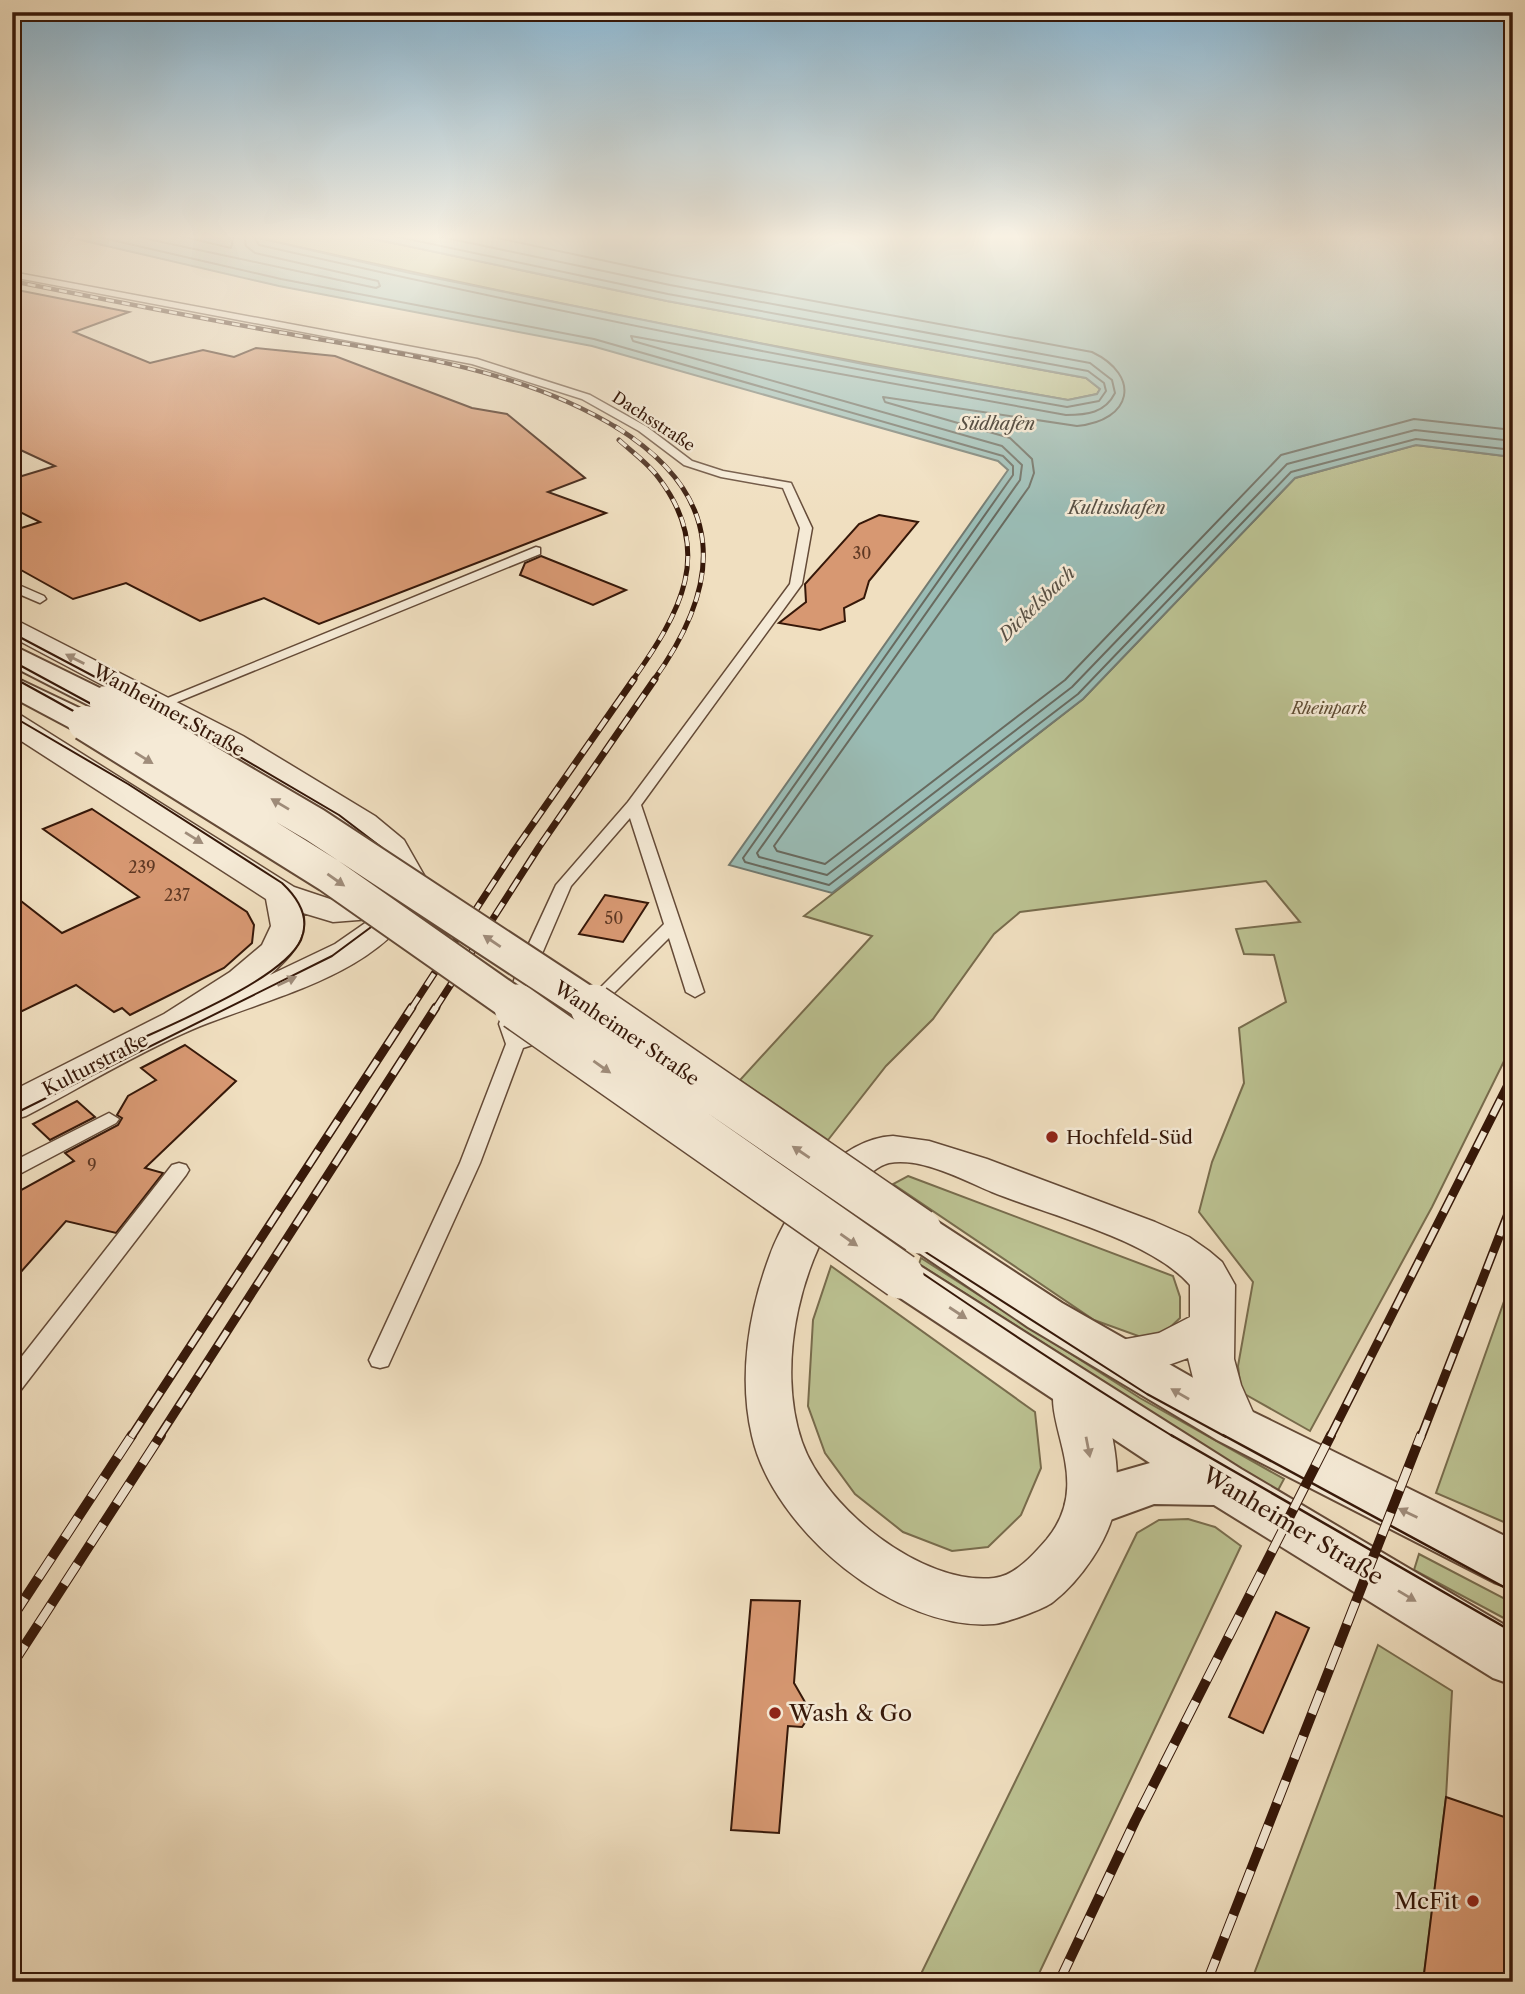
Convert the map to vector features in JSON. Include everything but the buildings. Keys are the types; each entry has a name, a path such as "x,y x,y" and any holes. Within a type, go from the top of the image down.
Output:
{"street":[{"name":"Wanheimer Straße","path":"12,626 232,743 364,823 392,847 412,884"},
{"name":"Wanheimer Straße","path":"12,654 901,1276 1223,1484 1513,1660"},
{"name":"Wanheimer Straße","path":"12,684 175,740 367,856 919,1231 1115,1356 1235,1426 1513,1566"},
{"path":"12,722 282,894 323,911 351,912 383,904 412,884"},
{"path":"177,1022 267,990 364,942 401,911 412,884"},
{"path":"177,1022 243,981 277,950 288,926 282,894"},
{"name":"Kulturstraße","path":"12,1107 177,1022"},
{"path":"1075,1390 1092,1467 1091,1505 1081,1530 1060,1562 1037,1587 984,1603 960,1602 927,1591 882,1569 837,1532 785,1462 772,1422 769,1375 771,1332 795,1247 824,1200 858,1162 883,1150 933,1155 1152,1237 1186,1255 1200,1264 1211,1279 1216,1308 1210,1327 1211,1360 1235,1426"},
{"path":"1115,1356 1156,1353 1173,1348 1210,1327"},
{"path":"1091,1505 1128,1487 1156,1481 1223,1484"}],"lane":[{"name":"Dachsstraße","path":"299,328 474,361 586,397 643,429 688,463 721,474 787,485 806,528 796,584 633,805"},
{"path":"160,704 536,551"},
{"path":"12,586 40,599"},
{"path":"633,805 695,992"},
{"path":"380,1360 470,1163 515,1044 508,1024 529,963 564,885 633,805"},
{"path":"515,1044 539,1038 559,1028 603,997 673,925"},
{"path":"12,1171 109,1119"},
{"path":"12,1385 179,1170"}],"green space":[{"path":"684,328 814,328 1086,378 1100,389 1097,394 1068,400"},
{"name":"Rheinpark","path":"1416,445 1513,457 1513,1043 1432,1207 1310,1431 1241,1392 1238,1366 1253,1282 1199,1212 1212,1162 1244,1083 1239,1028 1286,1002 1274,955 1244,954 1236,929 1300,922 1266,881 1020,912 994,934 933,1019 886,1066 828,1140 740,1080 872,936 804,916 1083,699 1295,478"},
{"path":"908,1176 1173,1276 1180,1297 1180,1318 1164,1333 1141,1337 1094,1320 893,1184"},
{"path":"921,1258 1140,1398 1284,1479 1277,1492 919,1264"},
{"path":"831,1266 1035,1412 1041,1468 1021,1515 988,1547 952,1551 903,1532 855,1494 825,1453 808,1406 813,1320"},
{"path":"1513,1276 1513,1526 1436,1493"},
{"path":"1188,1519 1215,1527 1241,1546 1035,1982 917,1982 1137,1533 1159,1520"},
{"path":"1419,1554 1513,1603 1513,1623 1414,1570"},
{"path":"1378,1645 1452,1691 1446,1797 1423,1982 1251,1982"}],"water":[{"name":"Kultushafen","path":"498,328 684,328 863,364 1068,400 1097,394 1100,389 1086,378 814,328 1513,328 1513,457 1416,445 1295,478 1083,699 832,893 729,865 1008,470 998,461 592,346"}],"tram line":[{"path":"12,633 182,723 339,815 381,847 394,863 400,881 399,892"},
{"path":"12,661 165,744 399,892"},
{"path":"12,677 270,826 392,906"},
{"path":"12,716 128,784 282,883 298,902 304,916 301,940 289,956 270,972 189,1017 117,1050"},
{"path":"392,906 399,892"},
{"path":"399,892 913,1244 1147,1394 1226,1437"},
{"path":"12,1115 332,956 386,916 392,906"},
{"path":"392,906 965,1302 1174,1437"},
{"path":"1171,1435 1513,1632"},
{"path":"1223,1435 1513,1592"}],"railway":[{"path":"256,328 414,356 499,377 581,408 618,428"},
{"path":"618,428 652,454 679,482 695,512 703,543 702,576 693,610 676,645 653,681"},
{"path":"619,440 654,472 676,505 685,531 688,557 685,582 677,606 632,681"},
{"path":"411,1009 514,851 634,679"},
{"path":"435,1009 539,847 655,679"},
{"path":"131,1437 412,1007"},
{"path":"159,1437 436,1007"},
{"path":"1330,1437 1513,1075"},
{"path":"1421,1437 1513,1201"},
{"path":"12,1618 132,1435"},
{"path":"12,1665 161,1435"},
{"path":"1059,1982 1135,1821 1331,1435"},
{"path":"1207,1982 1421,1435"}],"place":[{"name":"Hochfeld-Süd","path":"1052,1137"},
{"name":"Wash & Go","path":"775,1713"},
{"name":"McFit","path":"1473,1901"}],"water label":[{"name":"Südhafen","path":"997,424"},
{"name":"Dickelsbach","path":"1037,604"}]}
